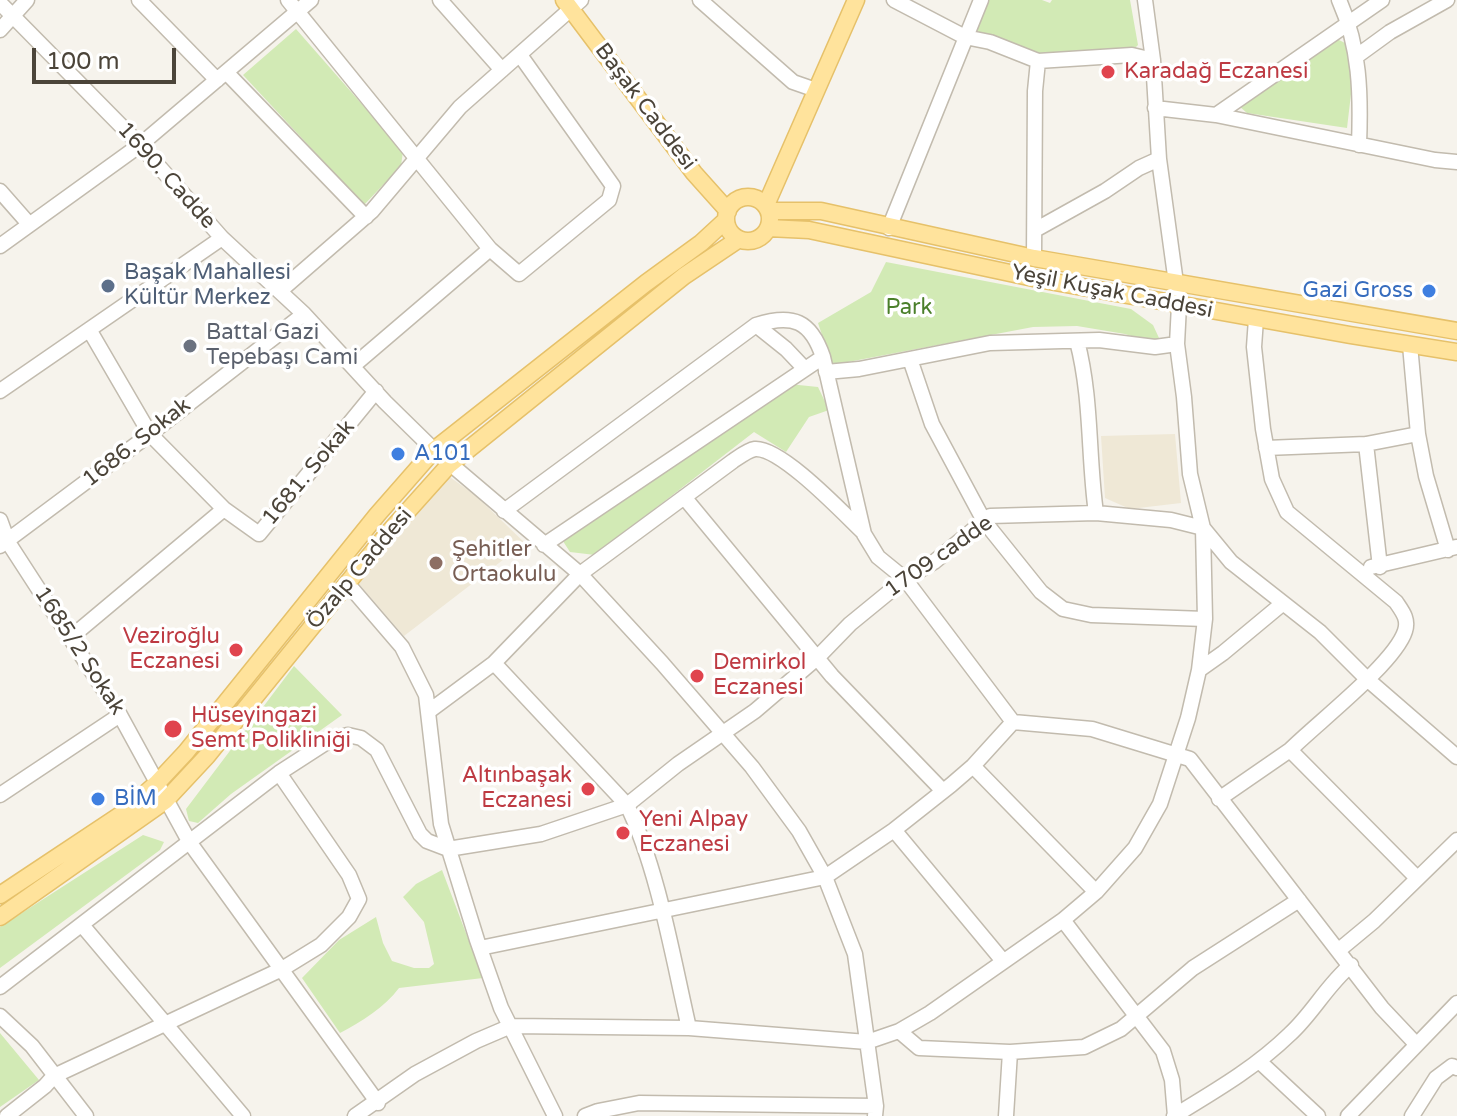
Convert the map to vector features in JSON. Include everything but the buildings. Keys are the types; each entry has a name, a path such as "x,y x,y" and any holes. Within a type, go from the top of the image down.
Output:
{"main road":[{"path":"789,152 749,197 736,201 727,216 729,230 739,239 759,238 768,228 767,208 856,0"},
{"name":"Başak Caddesi","path":"572,3 727,216"},
{"path":"749,197 767,208 821,211 1034,258 1457,331"},
{"name":"Özalp Caddesi","path":"0,895 122,814 157,783 186,752 377,515 434,450 701,243 727,216"},
{"name":"Yeşil Kuşak Caddesi","path":"768,228 809,230 1038,279 1457,352"},
{"name":"Özalp Caddesi","path":"0,917 165,801 207,756 347,583 449,465 684,276 739,239"}],"street":[{"path":"0,30 27,0"},
{"path":"139,0 366,217"},
{"path":"0,246 140,145 221,76 293,6 311,0"},
{"path":"440,0 502,70"},
{"path":"700,0 793,82 816,90"},
{"path":"894,0 965,37 990,42 1038,61 1132,55 1153,60"},
{"path":"889,228 981,0"},
{"path":"355,1116 378,1103 415,1074 511,1026 689,1028 867,1042 899,1031 930,1013 1063,920 1096,892 1135,848 1160,804 1176,753 1199,670 1205,619 1203,528 1190,474 1177,344 1179,305 1159,159 1153,60 1145,0"},
{"path":"1339,0 1349,22 1357,56 1361,106 1359,145"},
{"path":"1216,115 1382,0"},
{"path":"1357,56 1390,32 1447,0"},
{"name":"1690. Cadde","path":"0,3 140,145 222,238 304,314 449,465 580,574 722,731 799,831 825,877 855,954 876,1111"},
{"path":"280,291 366,217 460,107 520,55 572,3"},
{"path":"293,6 490,249 519,274 609,200 613,186 520,55"},
{"path":"1034,258 1038,61"},
{"path":"1155,108 1216,115 1457,162"},
{"path":"1035,230 1159,159"},
{"path":"0,191 29,224"},
{"path":"0,391 222,238"},
{"path":"353,366 490,249"},
{"name":"1686. Sokak","path":"4,544 304,314"},
{"path":"1219,799 1290,750 1367,679 1406,630 1406,616 1396,602 1287,512 1272,479 1266,448 1254,347 1256,319"},
{"path":"504,511 756,325 768,321 797,322 809,327 825,364 864,534"},
{"path":"756,325 805,369"},
{"name":"1681. Sokak","path":"90,331 150,434 224,509 259,534 376,391"},
{"path":"544,545 805,369 825,364 859,369 990,343 1099,340 1155,347 1177,344"},
{"path":"1077,341 1086,373 1091,481 1096,513"},
{"path":"1355,567 1380,567 1452,548 1426,476 1418,434 1410,345"},
{"path":"910,359 932,424 984,521 1041,592 1063,609 1091,615 1205,619"},
{"path":"1266,448 1366,444 1418,434"},
{"path":"1366,444 1380,567"},
{"path":"428,712 494,663 580,574 733,461 754,449 771,451 864,534 886,566 905,579 1013,722 1092,729 1190,759 1382,1008 1416,1044"},
{"path":"684,497 817,658 943,791"},
{"path":"70,638 224,509"},
{"name":"1709 cadde","path":"448,849 541,834 627,805 722,731 755,711 817,658 850,624 990,516 1096,513 1171,520 1203,528"},
{"name":"1685/2 Sokak","path":"0,520 4,544 120,715 190,843 378,1103"},
{"path":"1203,528 1231,562 1320,632 1367,679 1457,757"},
{"path":"347,583 402,647 426,695 441,824 448,849 501,1008 555,1116"},
{"path":"1199,670 1282,604"},
{"path":"494,663 627,805 638,826 689,1028"},
{"path":"2,789 120,715"},
{"path":"480,948 825,877 894,830 943,791 973,766 1013,722"},
{"path":"0,987 279,773 330,740 348,735 361,738 377,750 420,834 427,841 448,849"},
{"path":"1290,750 1417,878"},
{"path":"973,766 1096,892"},
{"path":"7,1116 54,1076 282,969 321,945 349,917 359,899 349,875 279,773"},
{"path":"894,830 1003,961"},
{"path":"1339,950 1374,921 1457,840"},
{"path":"899,1031 919,1048 1010,1052 1084,1047 1121,1029 1193,968 1299,900"},
{"path":"1063,920 1163,1051 1172,1080 1174,1116 1260,1062 1293,1031 1335,978 1351,965"},
{"path":"82,925 243,1116"},
{"path":"1355,1113 1457,1003"},
{"path":"0,1016 32,1046 86,1116"},
{"path":"1006,1116 1010,1052"},
{"path":"1260,1062 1318,1116"},
{"path":"1412,1116 1436,1078 1452,1066 1457,1068"},
{"path":"585,1116 639,1103 876,1111"}],"shaded area":[{"path":"1175,434 1181,503 1130,509 1105,498 1101,436"},
{"name":"Şehitler Ortaokulu","path":"447,475 475,495 525,543 404,636 358,583"}],"green space":[{"path":"988,0 1042,0 1050,3 1052,0 1130,0 1138,45 1134,49 1041,55 982,35 976,29"},
{"path":"296,29 403,151 401,166 364,205 243,75"},
{"path":"1337,39 1345,43 1352,62 1347,128 1247,113 1239,106"},
{"name":"Park","path":"886,262 1131,309 1153,325 1159,338 1156,344 1125,334 1077,326 1033,327 832,365 818,323 871,292"},
{"path":"789,384 818,387 829,410 809,417 786,452 754,432 595,555 570,552 561,538"},
{"path":"294,666 342,715 231,794 198,823 189,821 186,809"},
{"path":"143,835 164,842 160,850 0,968 0,927"},
{"path":"442,870 483,978 399,988 372,1014 340,1033 302,978 339,940 376,917 392,961 414,968 429,968 434,964 424,922 403,897 416,884"},
{"path":"0,1033 39,1080 0,1107"}],"place":[{"name":"Karadağ Eczanesi","path":"1108,72"},
{"name":"Başak Mahallesi Kültür Merkez","path":"108,286"},
{"name":"Gazi Gross","path":"1429,291"},
{"name":"Battal Gazi Tepebaşı Cami","path":"190,346"},
{"name":"A101","path":"398,454"},
{"name":"Şehitler Ortaokulu","path":"436,563"},
{"name":"Veziroğlu Eczanesi","path":"236,650"},
{"name":"Demirkol Eczanesi","path":"697,676"},
{"name":"Hüseyingazi Semt Polikliniği","path":"173,729"},
{"name":"Altınbaşak Eczanesi","path":"588,789"},
{"name":"BİM","path":"98,799"},
{"name":"Yeni Alpay Eczanesi","path":"623,833"}]}
